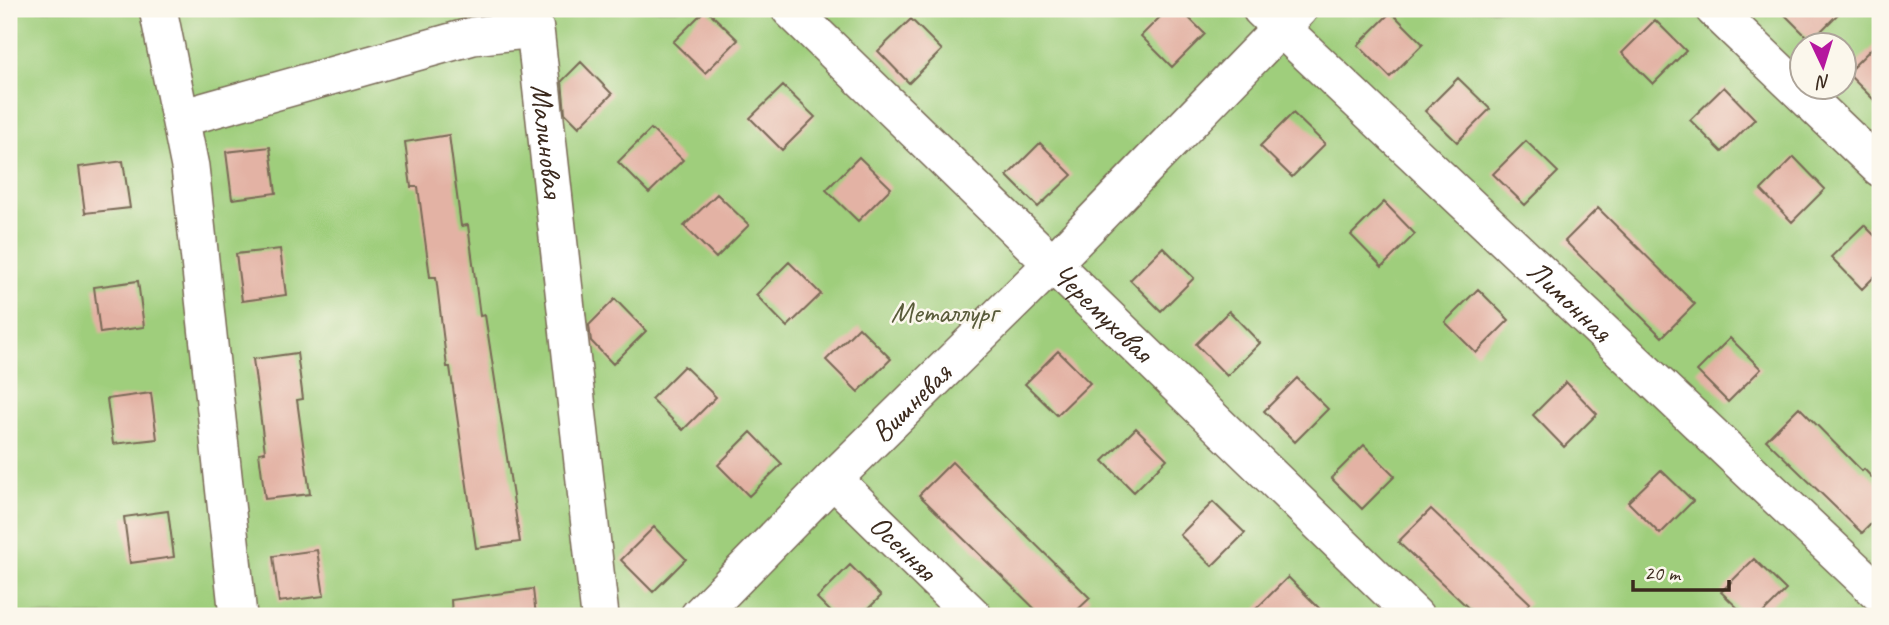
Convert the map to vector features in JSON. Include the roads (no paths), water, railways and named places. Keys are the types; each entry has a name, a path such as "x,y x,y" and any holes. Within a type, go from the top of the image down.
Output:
{"street":[{"path":"158,9 190,167 238,616"},
{"name":"Черемуховая","path":"790,9 1416,616"},
{"path":"1714,9 1880,168"},
{"name":"Вишневая","path":"699,616 833,478 1051,265 1280,15"},
{"name":"Лимонная","path":"1280,15 1880,594"},
{"name":"Малиновая","path":"181,118 473,36 535,29 600,616"},
{"name":"Осенняя","path":"833,478 973,616"}],"park label":[{"name":"Металлург","path":"944,312"}]}
